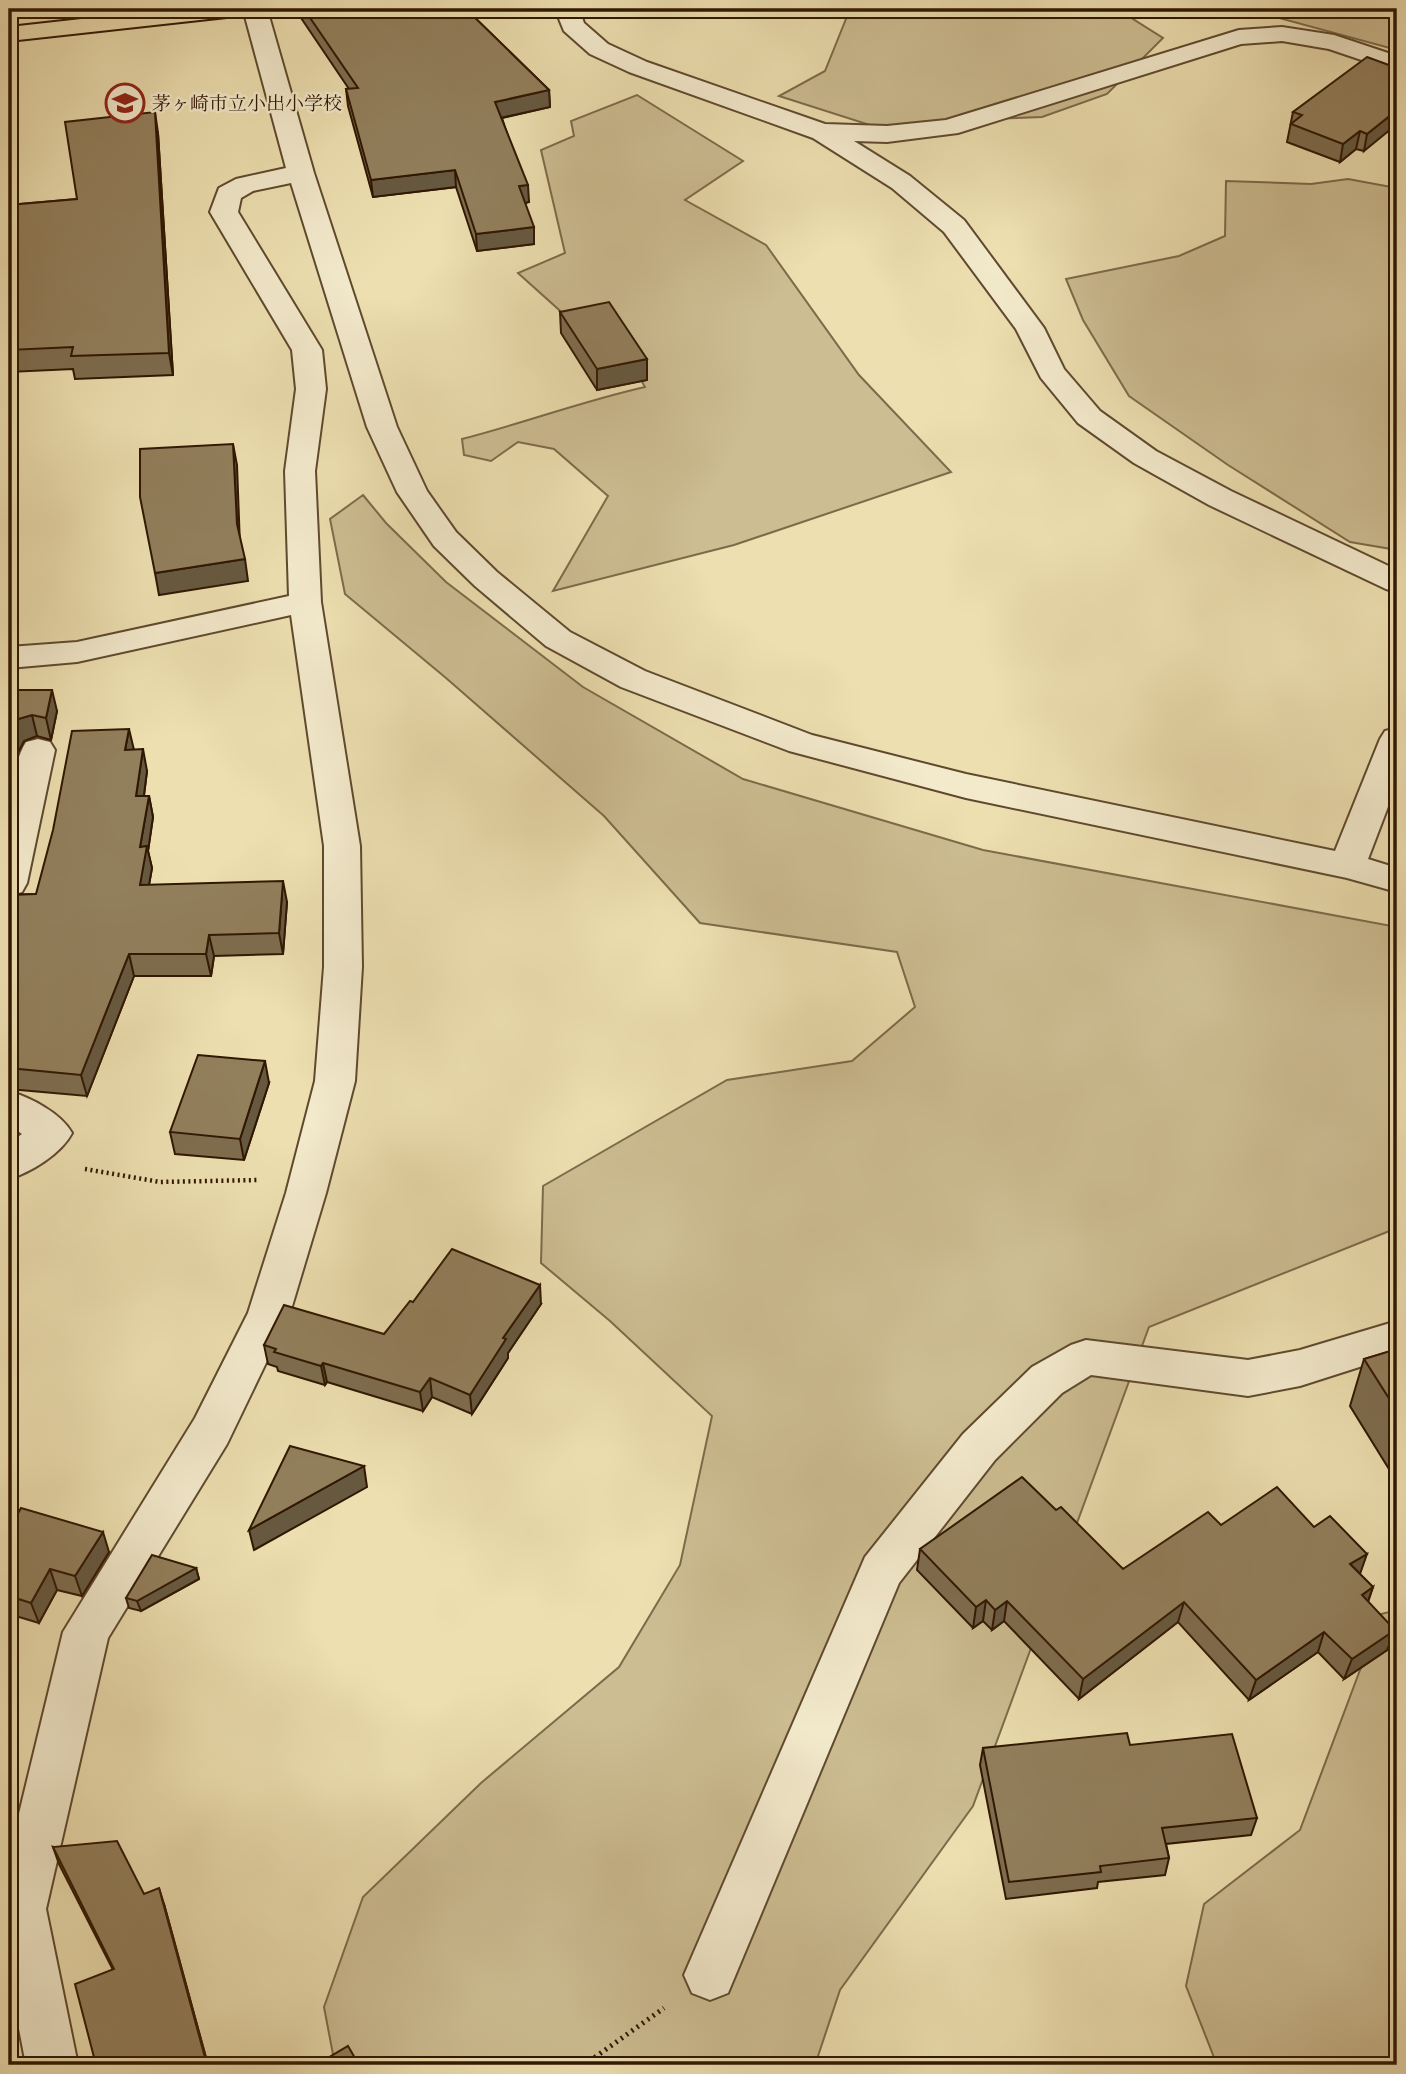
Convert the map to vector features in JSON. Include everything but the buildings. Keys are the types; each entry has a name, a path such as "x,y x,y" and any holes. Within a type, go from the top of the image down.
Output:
{"main road":[{"path":"9,34 236,9"}],"street":[{"path":"255,9 301,173 382,428 412,492 445,539 486,579 558,639 633,679 801,743 966,786 1347,866 1397,880"},
{"path":"567,9 573,26 599,49 638,67 822,132 901,182 954,226 1030,328 1051,372 1089,417 1145,457 1220,498 1397,582"},
{"path":"822,132 887,134 949,127 1239,37 1282,34 1334,41 1397,64"},
{"path":"52,2065 22,1909 86,1632 211,1431 269,1313 306,1193 335,1081 343,967 342,846 305,601 300,471 311,389 307,350 224,212 228,194 245,185 301,173"},
{"path":"9,658 77,652 305,601"},
{"path":"1347,866 1397,739"},
{"path":"9,883 38,750"},
{"path":"9,1106 52,1133 14,1160"},
{"path":"710,1975 881,1571 979,1447 1047,1380 1086,1357 1248,1378 1300,1368 1397,1338"}],"path":[{"path":"14,1160 160,1182 261,1180"},
{"path":"584,2065 710,1975"}],"shaded area":[{"path":"850,9 1117,9 1163,38 1107,94 1042,117 988,119 904,136 779,96 825,71"},
{"path":"1246,9 1369,9 1397,16 1397,50"},
{"path":"637,95 743,161 685,200 766,245 859,375 951,472 734,545 553,591 608,496 554,449 518,442 491,461 464,455 462,439 645,387 608,322 567,317 518,273 565,253 541,150 574,136 571,121"},
{"path":"1348,179 1397,188 1397,550 1350,542 1228,465 1129,396 1083,320 1066,279 1179,256 1225,236 1226,181 1311,184"},
{"path":"363,495 386,523 446,582 583,687 743,779 983,850 1397,927 1397,1228 1149,1327 973,1806 840,1990 815,2065 335,2065 324,2007 363,1897 481,1783 619,1667 680,1565 712,1416 610,1321 541,1263 543,1186 727,1080 852,1061 915,1007 897,952 700,923 604,816 345,594 330,519"},
{"path":"1397,1610 1397,2065 1217,2065 1186,1986 1204,1904 1300,1830 1381,1614"}],"place":[{"name":"茅ヶ崎市立小出小学校","path":"125,103"}]}
